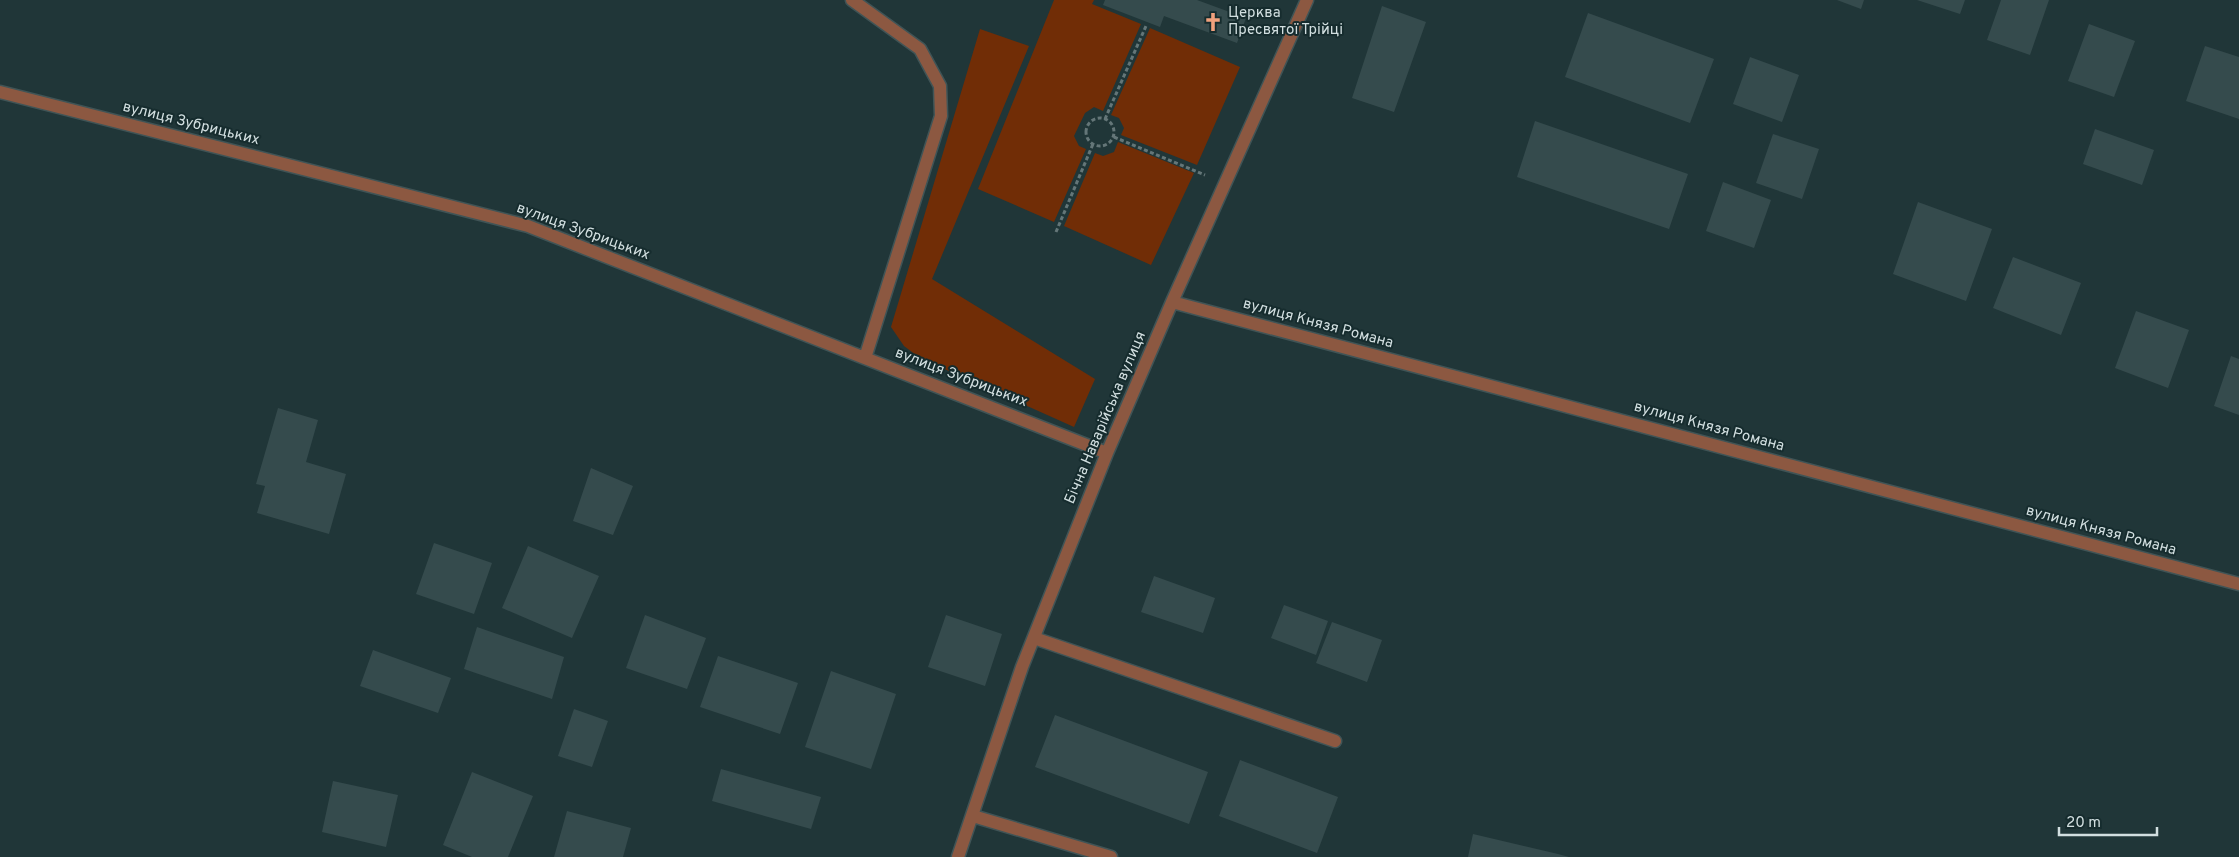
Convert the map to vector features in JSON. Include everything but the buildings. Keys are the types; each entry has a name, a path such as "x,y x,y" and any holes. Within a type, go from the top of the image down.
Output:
{"street":[{"path":"852,0 920,49 940,86 940,116 864,358"},
{"name":"Бічна Наварійська вулиця","path":"958,857 1022,667 1107,453 1172,302 1307,0"},
{"name":"вулиця Зубрицьких","path":"1,97 528,226 1107,453"},
{"name":"вулиця Князя Романа","path":"1172,302 2239,584"},
{"path":"1034,638 1335,741"},
{"path":"973,816 1111,857"}],"path":[{"path":"1105,119 1146,26"},
{"path":"1094,119 1105,119 1113,127 1114,137 1108,144 1103,146 1093,144 1086,134 1088,126 1094,119"},
{"path":"1114,137 1225,183"},
{"path":"1056,232 1093,144"}],"shaded area":[{"path":"1054,0 1094,0 1092,4 1141,24 1103,111 1094,107 1085,113 1074,136 1079,146 1086,149 1054,222 978,189"},
{"path":"1150,28 1240,67 1197,165 1121,135 1124,128 1119,118 1111,115"},
{"path":"980,29 1029,46 932,279 1095,379 1074,427 920,358 904,346 891,327"},
{"path":"1118,142 1194,173 1151,265 1064,226 1095,153 1103,156 1114,152"}],"place":[{"name":"Церква Пресвятої Трійці","path":"1213,22"}]}
